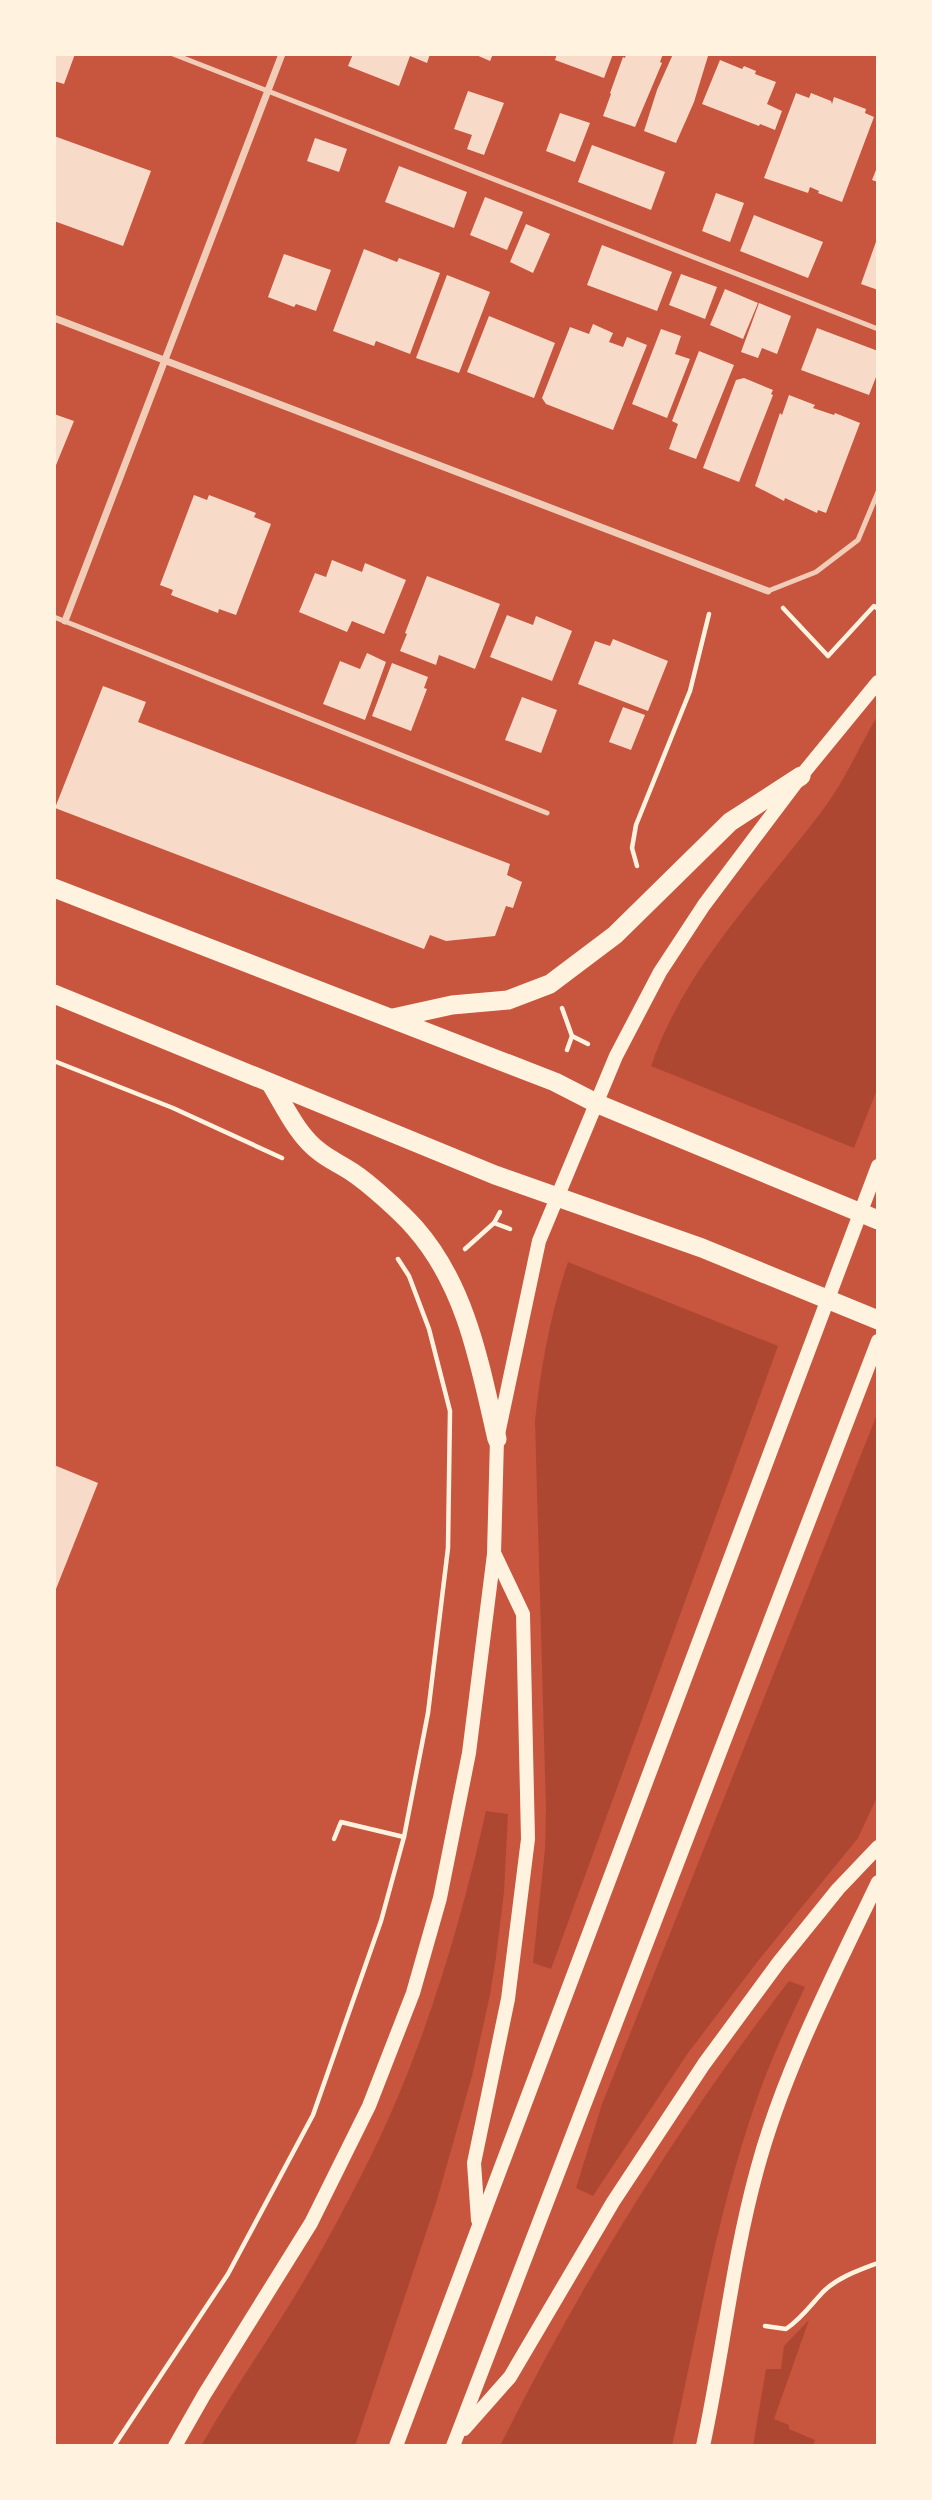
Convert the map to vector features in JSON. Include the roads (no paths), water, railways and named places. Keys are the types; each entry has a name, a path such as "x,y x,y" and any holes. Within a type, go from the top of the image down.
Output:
{"highway":[{"path":"393,1018 452,1005 508,1000 550,984 615,935 730,822 801,776"},
{"path":"54,888 555,1082 598,1104 878,1220"},
{"path":"54,994 495,1175 702,1248 878,1320"},
{"path":"271,1084 296,1126 319,1152 354,1172 415,1227 441,1263 461,1305 476,1350 496,1439"}],"main road":[{"path":"175,2446 312,2223 369,2106 413,1993 440,1898 469,1753 494,1554 496,1439 539,1241 616,1056 660,972 704,905 801,776 878,682"},
{"path":"396,2446 878,1166"},
{"path":"455,2442 878,1341"},
{"path":"478,2224 474,2163 508,1999 528,1839 523,1614 494,1554"},
{"path":"455,2442 510,2376 613,2202 711,2054 779,1962 838,1889 878,1847"},
{"path":"703,2446 742,2231 757,2169 785,2086 878,1882"}],"street":[{"path":"65,621 282,54"},
{"path":"54,318 768,592"}],"lane":[{"path":"173,54 878,329"},
{"path":"768,592 816,572 858,540 878,492"},
{"path":"54,617 547,813"}]}
